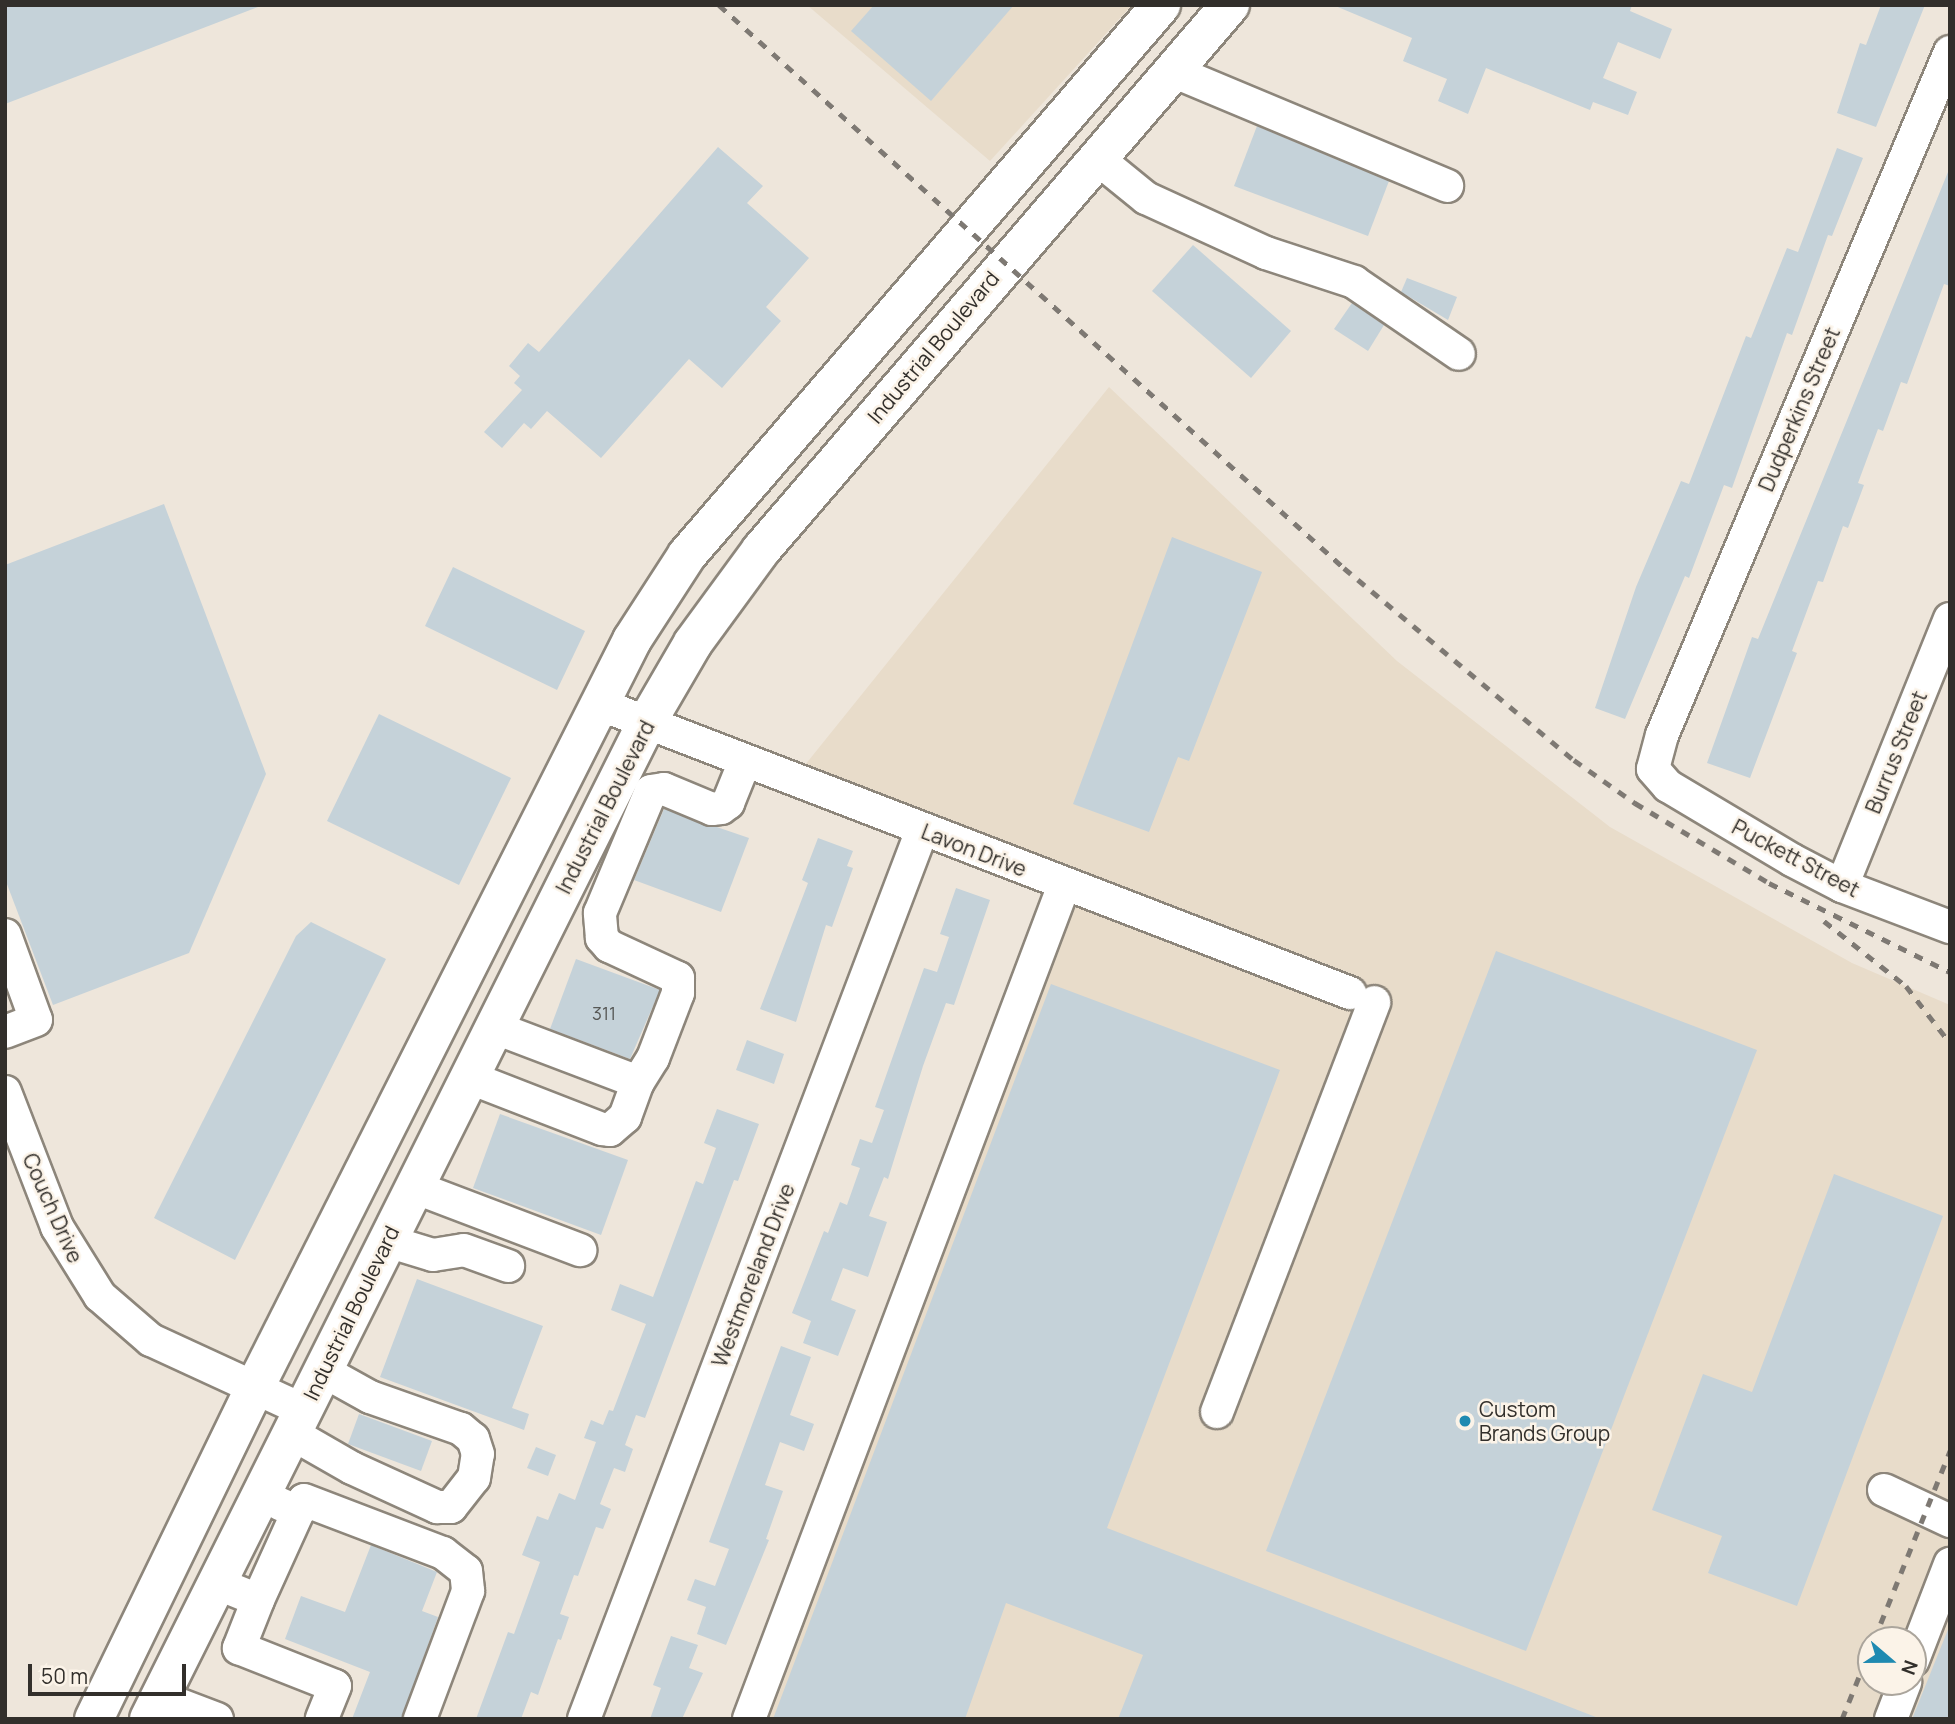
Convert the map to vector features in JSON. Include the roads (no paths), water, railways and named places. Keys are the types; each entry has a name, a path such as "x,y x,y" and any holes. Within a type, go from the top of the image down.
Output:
{"main road":[{"path":"1098,159 1092,128 1095,113 1156,37 1163,5"},
{"path":"94,1719 254,1389 632,640 687,555 1163,5"},
{"name":"Industrial Boulevard","path":"154,1708 647,722 693,643 761,550 1175,72 1218,9"}],"street":[{"name":"Dudperkins Street","path":"1653,769 1662,735 1950,51"},
{"path":"1175,72 1447,187"},
{"path":"1098,159 1146,198 1266,253 1354,282 1459,354"},
{"name":"Burrus Street","path":"1842,886 1950,619"},
{"name":"Lavon Drive","path":"599,704 1064,885 1362,997 1217,1412"},
{"path":"468,1077 610,1130 625,1117 638,1082 653,1058 678,993 678,978 609,946 602,938 600,913 651,791 664,789 712,809 721,808 728,803 745,761"},
{"name":"Puckett Street","path":"1653,769 1668,786 1842,886 1950,928"},
{"name":"Westmoreland Drive","path":"584,1719 922,830"},
{"path":"749,1719 1064,885"},
{"path":"559,896 600,913"},
{"path":"5,935 36,1020 5,1032"},
{"path":"493,1027 638,1082"},
{"name":"Couch Drive","path":"5,1092 57,1227 100,1296 151,1340 254,1389 352,1468 437,1507 451,1507 474,1478 478,1454 473,1439 460,1429 370,1396 323,1371"},
{"path":"414,1187 580,1250"},
{"path":"387,1241 433,1255 464,1250 508,1266"},
{"path":"1884,1490 1950,1521"},
{"path":"260,1496 298,1512"},
{"path":"322,1719 335,1686 239,1648 303,1500 443,1553 466,1571 468,1591 420,1719"},
{"path":"1926,1626 1950,1564"},
{"path":"216,1583 258,1600"},
{"path":"1891,1719 1900,1696"},
{"path":"154,1708 217,1719"}],"railway":[{"path":"719,5 1344,568 1574,760 1635,803 1769,883 1950,972"},
{"path":"1824,921 1906,986 1950,1043"},
{"path":"1880,1626 1950,1451"},
{"path":"1842,1719 1857,1682"}],"place":[{"name":"Custom Brands Group","path":"1465,1421"}]}
